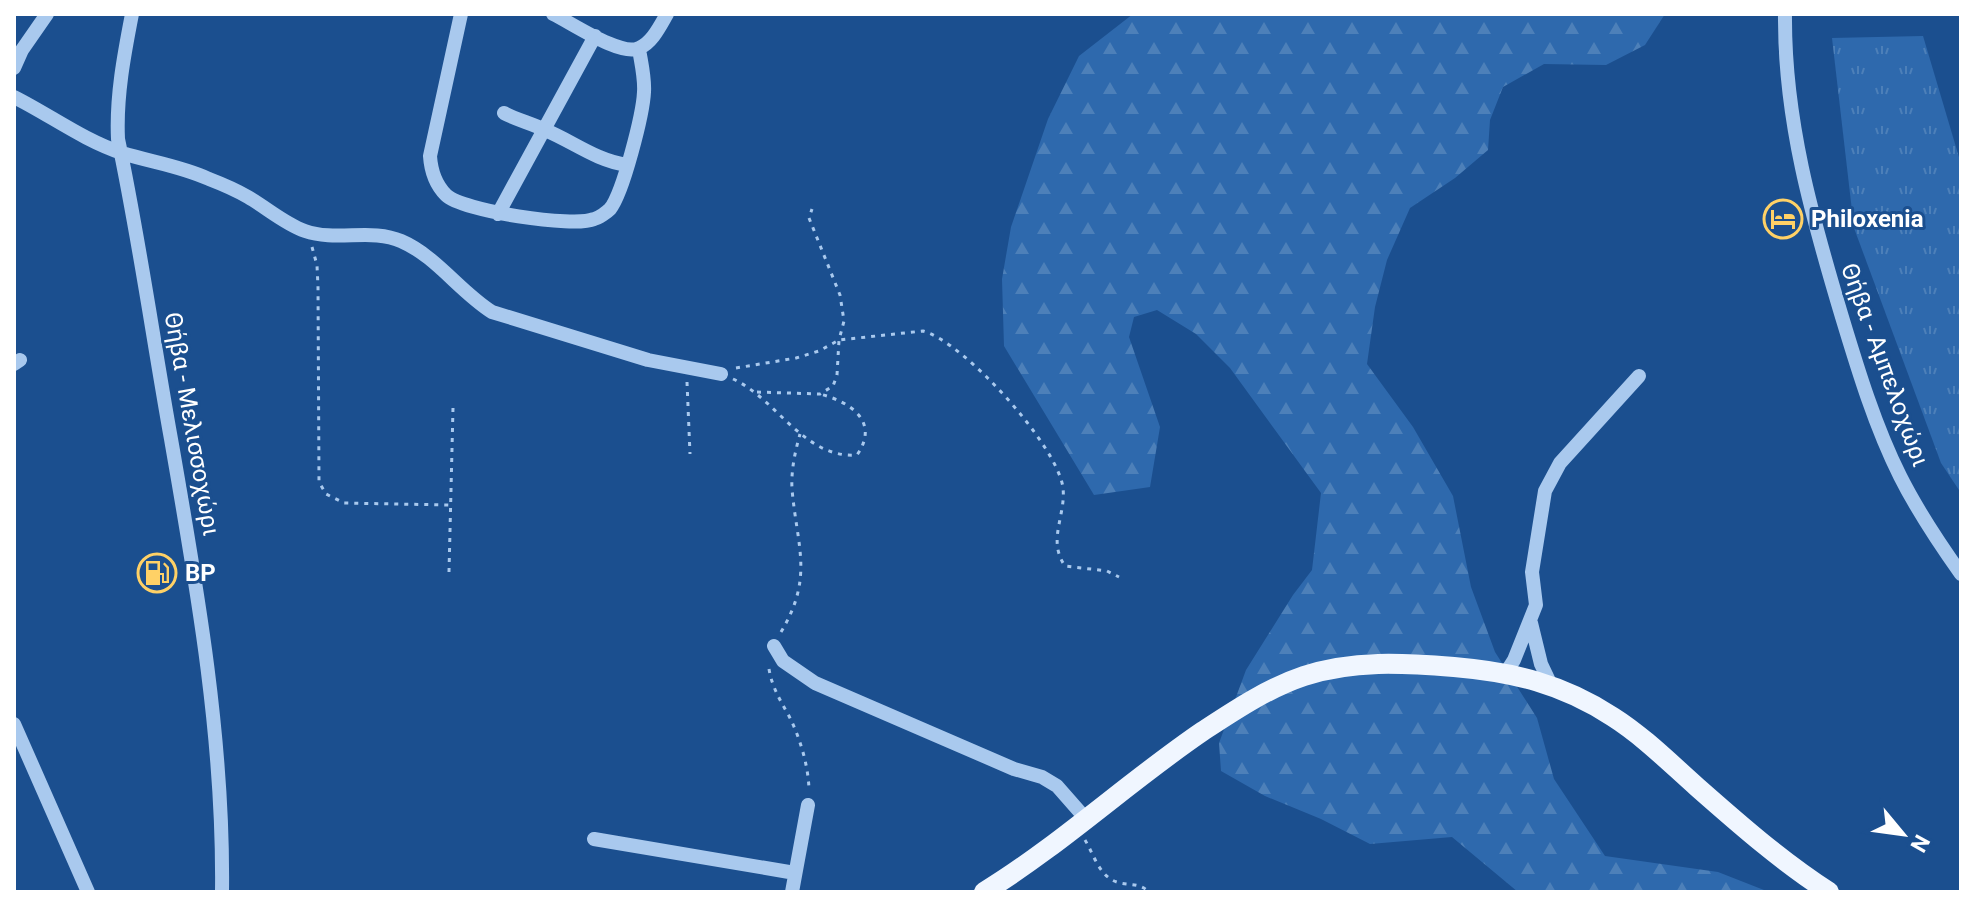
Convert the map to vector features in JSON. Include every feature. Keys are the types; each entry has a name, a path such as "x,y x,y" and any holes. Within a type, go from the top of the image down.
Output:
{"main road":[{"path":"984,892 1026,866 1169,754 1227,715 1276,687 1305,675 1369,663 1439,666 1550,683 1615,717 1774,854 1829,892"}],"street":[{"path":"14,68 22,50 47,14"},
{"name":"Θήβα - Μελισσοχώρι","path":"132,14 117,116 197,593 214,727 222,892"},
{"path":"461,14 430,156 431,170 447,197 462,205 498,214 593,220 609,210 620,189 645,90 639,49"},
{"path":"553,14 624,51 639,49 650,41 667,14"},
{"name":"Θήβα - Αμπελοχώρι","path":"1785,14 1795,143 1820,244 1853,353 1900,477 1961,574"},
{"path":"498,214 595,36"},
{"path":"14,97 85,137 121,153 205,177 246,196 302,230 321,235 400,240 417,250 472,300 492,312 648,360 721,374"},
{"path":"504,113 544,129 588,154 627,165"},
{"path":"1505,674 1514,660 1536,605 1532,572 1545,491 1560,463 1639,376"},
{"path":"1530,621 1535,645 1550,683"},
{"path":"774,646 783,661 815,683 1014,769 1042,777 1057,786 1081,823"},
{"path":"14,724 88,892"},
{"path":"792,892 808,805"},
{"path":"594,839 795,873"}],"path":[{"path":"1961,53 1961,88"},
{"path":"812,209 809,218 840,295 844,321 839,340 837,375 833,386 820,394"},
{"path":"302,230 312,247 317,265 319,482 326,494 344,503 450,505"},
{"path":"721,374 759,363 796,358 819,351 839,340 923,331 935,335 969,359 1042,440 1059,468 1064,491 1056,534 1060,558 1065,566 1107,571 1119,577"},
{"path":"686,367 690,454"},
{"path":"721,374 757,392 800,434 828,452 857,455 864,446 867,435 864,424 847,403 820,394 757,392"},
{"path":"449,572 453,408"},
{"path":"800,434 792,467 792,487 803,555 802,579 789,619 768,663 771,679 800,743 809,772 808,805"},
{"path":"1081,823 1101,870 1110,879 1122,884 1137,884 1149,892"}],"green space":[{"path":"1133,14 1665,14 1645,45 1606,65 1544,64 1503,87 1490,120 1488,150 1455,178 1410,208 1387,260 1375,307 1367,364 1413,427 1453,496 1471,587 1495,652 1537,718 1554,779 1605,856 1718,872 1769,892 1518,892 1452,837 1370,844 1265,796 1221,771 1219,743 1246,670 1312,570 1321,493 1230,368 1196,334 1157,310 1134,317 1129,337 1160,427 1150,487 1094,495 1004,346 1002,279 1011,227 1048,119 1079,56"},
{"path":"1923,36 1961,164 1961,493 1941,463 1854,228 1832,38"}],"place":[{"name":"Philoxenia","path":"1783,219"},
{"name":"BP","path":"157,573"}]}
